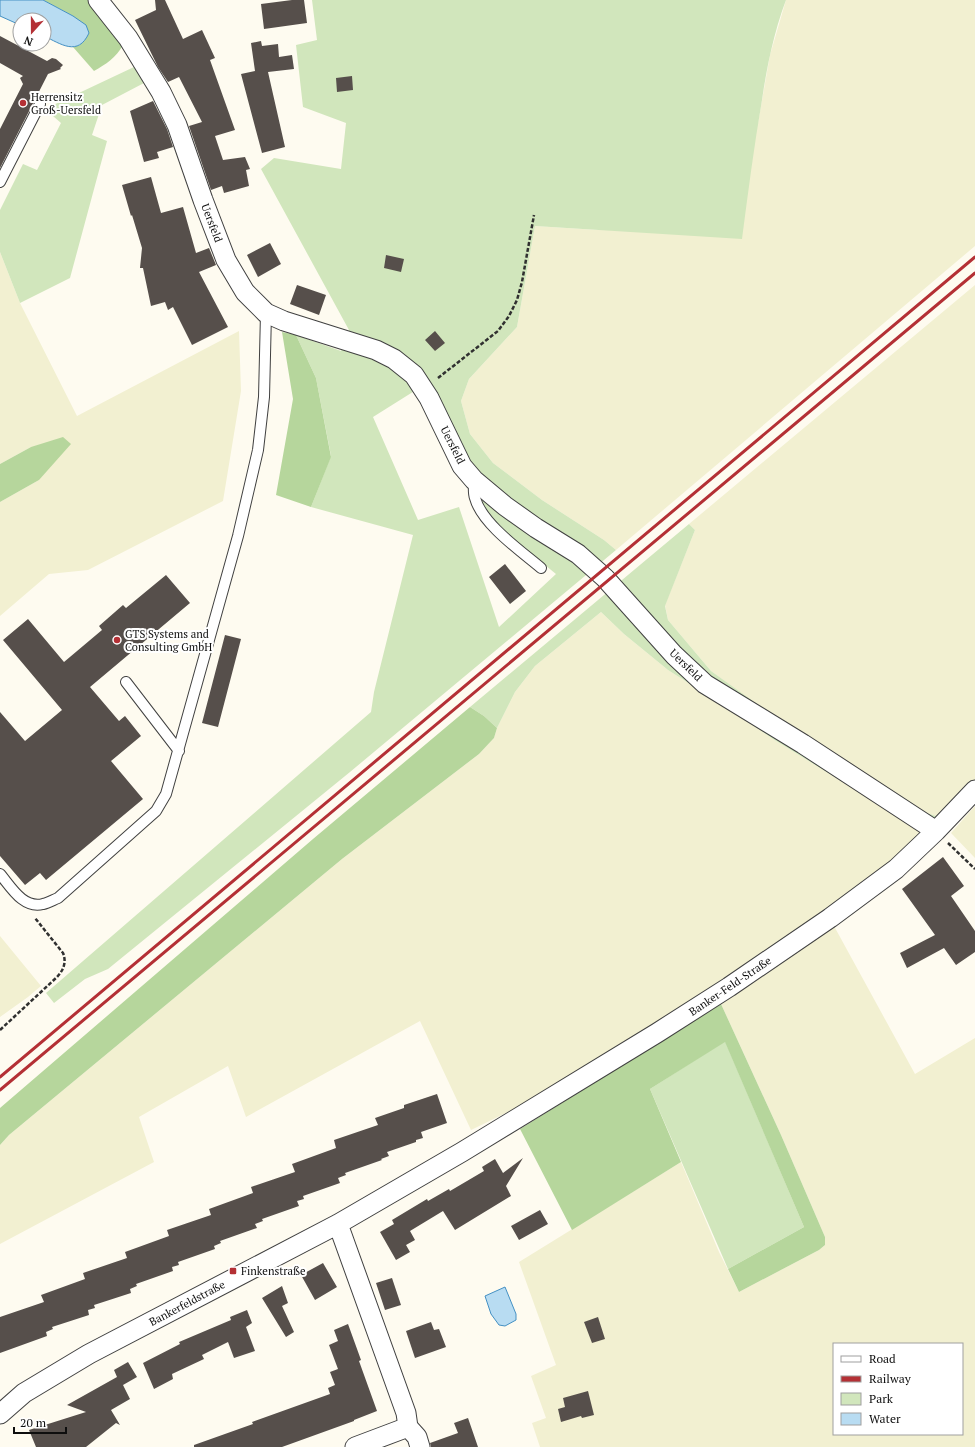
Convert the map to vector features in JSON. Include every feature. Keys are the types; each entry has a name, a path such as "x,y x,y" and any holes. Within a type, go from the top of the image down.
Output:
{"street":[{"name":"Uersfeld","path":"98,0 128,38 160,92 177,125 226,260 245,292 266,313 284,321 376,350 394,359 414,375 424,390 444,427 462,466 474,480 505,506 536,528 578,554 605,578 674,655 705,684 803,744 936,831"},
{"name":"Banker-Feld-Straße","path":"462,1152 657,1033 729,987 830,918 896,869 936,831 975,790"},
{"name":"Bankerfeldstraße","path":"0,1414 24,1393 90,1354 338,1224 462,1152"},
{"path":"338,1224 406,1413 408,1427 416,1437 420,1447"},
{"path":"355,1447 408,1427"}],"lane":[{"path":"0,182 40,104"},
{"path":"0,874 22,899 32,905 43,904 58,898 156,811 166,794 238,536 258,450 264,397 266,313"},
{"path":"474,480 474,498 482,513 494,528 541,568"},
{"path":"126,682 179,750"}],"path":[{"path":"424,390 498,331 509,316 522,282 534,215"},
{"path":"936,831 975,869"},
{"path":"0,1030 56,978 62,972 65,965 63,953 32,914 32,905"}],"shaded area":[{"path":"786,0 975,0 975,246 616,550 604,540 542,500 493,463 470,434 461,401 469,379 517,327 535,226 598,230 758,123 770,55"},
{"path":"0,252 20,303 77,416 239,331 241,391 223,501 88,570 49,574 0,616 0,502 39,480 31,447 0,464"},
{"path":"975,285 975,782 939,817 927,813 756,704 711,671 668,620 665,605 695,530 689,524"},
{"path":"601,612 624,634 668,670 773,739 919,829 924,834 908,850 838,902 722,982 603,1057 512,1110 471,1130 420,1021 246,1117 228,1066 139,1117 154,1162 0,1244 0,1145 9,1135 342,859 479,754 494,738 497,728 515,692 535,666"},
{"path":"975,806 975,858 951,833"},
{"path":"834,926 915,1074 975,1038 975,1447 540,1447 532,1423 546,1418 531,1376 556,1365 519,1262 681,1162 719,1252 739,1292 819,1250 825,1245 825,1237 781,1135 721,1004"},
{"path":"0,936 41,986 0,1017"}],"green space":[{"path":"43,0 88,0 103,16 123,45 120,50 107,63 94,71 73,47 80,45 73,16"},
{"path":"312,0 786,0 774,37 766,75 742,239 535,226 517,327 469,379 461,401 470,434 493,463 542,500 604,540 616,550 350,772 108,969 85,979 54,1003 46,993 371,712 374,692 413,535 311,507 331,456 316,378 296,335 341,351 349,330 261,169 274,158 341,169 346,123 303,107 296,45 317,40","holes":["416,390 478,494 489,516 502,530 556,574 499,627 459,507 418,520 373,417"]},
{"path":"134,67 144,83 102,105 92,135 107,141 70,278 20,303 0,252 0,210 23,164 37,170 61,123 45,109"},
{"path":"282,332 296,335 316,378 331,457 311,507 276,495 293,399"},
{"path":"63,437 71,444 39,480 0,502 0,464 31,447"},
{"path":"689,524 695,530 665,606 668,620 711,671 757,704 927,813 939,817 919,829 773,739 668,670 624,634 601,612 535,666 515,692 497,728 484,716 470,707"},
{"path":"470,707 484,716 497,728 494,738 479,754 342,859 9,1135 0,1145 0,1108 313,839"},
{"path":"721,1004 781,1135 825,1237 825,1245 819,1250 739,1292 728,1269 804,1227 725,1042 650,1089 681,1162 572,1230 520,1129"},
{"path":"725,1041 804,1227 728,1269 650,1089"}],"water":[{"path":"0,0 43,0 73,16 86,25 89,33 80,45 74,47 63,45 52,40 52,12 12,12 12,21 0,16"},
{"path":"505,1287 516,1314 516,1320 505,1326 499,1325 491,1314 485,1296"}],"building":[{"path":"155,0 165,0 183,39 202,30 215,58 210,60 235,130 215,136 223,160 245,157 250,169 246,170 249,186 224,193 222,186 211,190 189,126 202,122 179,77 168,82 158,67 135,20 156,10"},
{"path":"304,0 307,23 264,29 261,4"},
{"name":"Herrensitz Groß-Uersfeld","path":"0,36 12,42 12,52 30,52 47,61 52,58 56,59 63,65 60,68 61,69 48,74 0,168 0,129 23,84 20,78 23,76 0,63"},
{"path":"261,41 262,46 278,44 279,57 292,55 294,69 268,72 285,147 262,153 241,74 255,71 251,43"},
{"path":"352,76 353,90 337,92 336,78"},
{"path":"153,101 167,129 173,147 157,152 159,158 144,162 130,111"},
{"path":"151,177 161,213 183,207 196,253 209,248 216,265 199,272 228,327 192,345 173,307 168,310 165,302 151,306 143,268 140,268 142,248 122,185"},
{"path":"270,243 281,264 258,277 247,255"},
{"path":"386,255 404,259 401,272 384,268"},
{"path":"297,285 326,295 319,315 290,304"},
{"path":"435,331 445,343 435,351 425,340"},
{"path":"505,564 526,591 510,604 489,577"},
{"path":"166,575 190,603 90,687 119,721 125,716 141,736 111,761 143,799 46,880 40,873 25,885 0,856 0,712 25,741 62,710 3,640 28,619 64,662 102,630 99,626 123,605 126,608"},
{"path":"225,635 241,639 218,727 202,723"},
{"path":"943,857 964,886 951,896 975,931 975,952 956,965 944,948 907,968 900,953 935,935 902,889"},
{"path":"437,1094 447,1123 421,1132 423,1138 387,1152 389,1156 381,1159 382,1160 345,1173 346,1175 338,1178 340,1183 303,1196 304,1199 297,1201 299,1206 262,1219 263,1221 255,1224 257,1228 220,1241 221,1243 214,1246 215,1249 178,1262 179,1265 172,1267 173,1271 136,1284 137,1286 130,1289 131,1293 94,1305 95,1308 88,1310 89,1315 52,1327 53,1329 46,1332 47,1336 0,1353 0,1317 44,1302 41,1295 85,1279 83,1273 127,1258 125,1252 169,1236 167,1230 211,1215 209,1209 253,1193 251,1187 295,1172 292,1164 336,1148 334,1140 378,1125 375,1118 404,1108 404,1105"},
{"path":"523,1158 506,1186 511,1196 455,1230 443,1211 410,1231 415,1240 406,1245 410,1252 396,1260 380,1232 394,1224 392,1220 427,1199 428,1201 449,1189 450,1191 484,1171 482,1167 495,1159 503,1173"},
{"path":"540,1210 548,1224 519,1240 511,1226"},
{"path":"323,1263 337,1287 315,1300 301,1275"},
{"path":"392,1278 401,1305 385,1310 376,1283"},
{"path":"282,1286 288,1303 282,1306 294,1332 286,1337 262,1298"},
{"path":"247,1310 252,1323 246,1327 255,1351 234,1358 228,1342 202,1355 204,1359 172,1374 173,1379 154,1389 143,1363 180,1344 179,1342 231,1320 230,1317"},
{"path":"598,1317 605,1339 592,1343 584,1322"},
{"path":"431,1322 434,1330 439,1329 446,1347 415,1358 406,1331"},
{"path":"348,1324 361,1360 359,1361 377,1411 354,1421 282,1447 194,1447 194,1445 253,1424 252,1422 330,1394 328,1388 335,1385 330,1372 338,1369 329,1345 338,1341 334,1330"},
{"path":"128,1362 137,1377 123,1385 130,1399 111,1410 120,1425 116,1423 86,1447 36,1447 29,1430 86,1412 67,1405 117,1377 114,1370"},
{"path":"588,1391 594,1415 582,1418 581,1416 561,1422 558,1409 565,1407 563,1398"},
{"path":"468,1418 478,1447 431,1447 430,1443 458,1433 454,1423"}],"railway":[{"path":"0,1077 975,257"},
{"path":"0,1090 975,273"}],"place":[{"name":"Herrensitz Groß-Uersfeld","path":"23,103"},
{"name":"GTS Systems and Consulting GmbH","path":"117,640"},
{"name":"Finkenstraße","path":"233,1271"}]}
